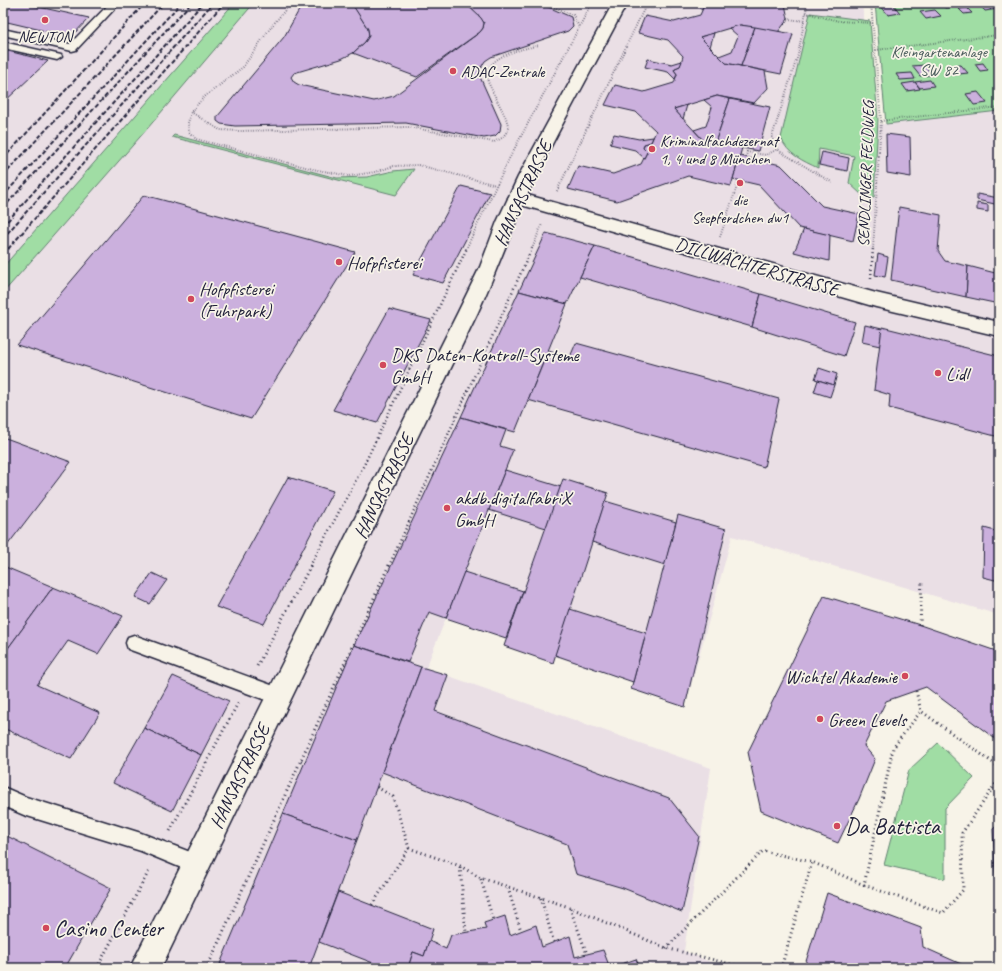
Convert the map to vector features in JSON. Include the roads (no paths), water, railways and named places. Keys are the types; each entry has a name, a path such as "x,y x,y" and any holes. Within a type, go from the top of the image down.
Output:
{"street":[{"name":"HANSASTRASSE","path":"145,968 468,312 489,268 517,198 620,3"},
{"name":"DILLWÄCHTERSTRASSE","path":"517,198 550,206 869,298 999,329"}],"lane":[{"path":"3,32 72,48 115,3"},
{"path":"3,45 57,57"},
{"path":"134,643 279,696"},
{"path":"3,796 24,806 161,849 196,864"}],"railway":[{"path":"3,159 145,3"},
{"path":"3,176 164,3"},
{"path":"3,196 181,3"},
{"path":"3,208 191,3"},
{"path":"3,226 203,3"},
{"path":"3,238 213,3"},
{"path":"8,249 224,3"},
{"path":"3,255 9,248"}],"place":[{"name":"NEWTON","path":"45,20"},
{"name":"ADAC-Zentrale","path":"453,71"},
{"name":"Kriminalfachdezernat 1, 4 und 8 München","path":"652,149"},
{"name":"die Seepferdchen dw1","path":"740,183"},
{"name":"Hofpfisterei","path":"339,262"},
{"name":"Hofpfisterei (Fuhrpark)","path":"191,299"},
{"name":"DKS Daten-Kontroll-Systeme GmbH","path":"383,365"},
{"name":"Lidl","path":"938,373"},
{"name":"akdb.digitalfabriX GmbH","path":"447,508"},
{"name":"Wichtel Akademie","path":"905,676"},
{"name":"Green Levels","path":"820,719"},
{"name":"Da Battista","path":"837,826"},
{"name":"Casino Center","path":"46,928"}],"park label":[{"name":"Kleingartenanlage SW 82","path":"939,60"}]}
